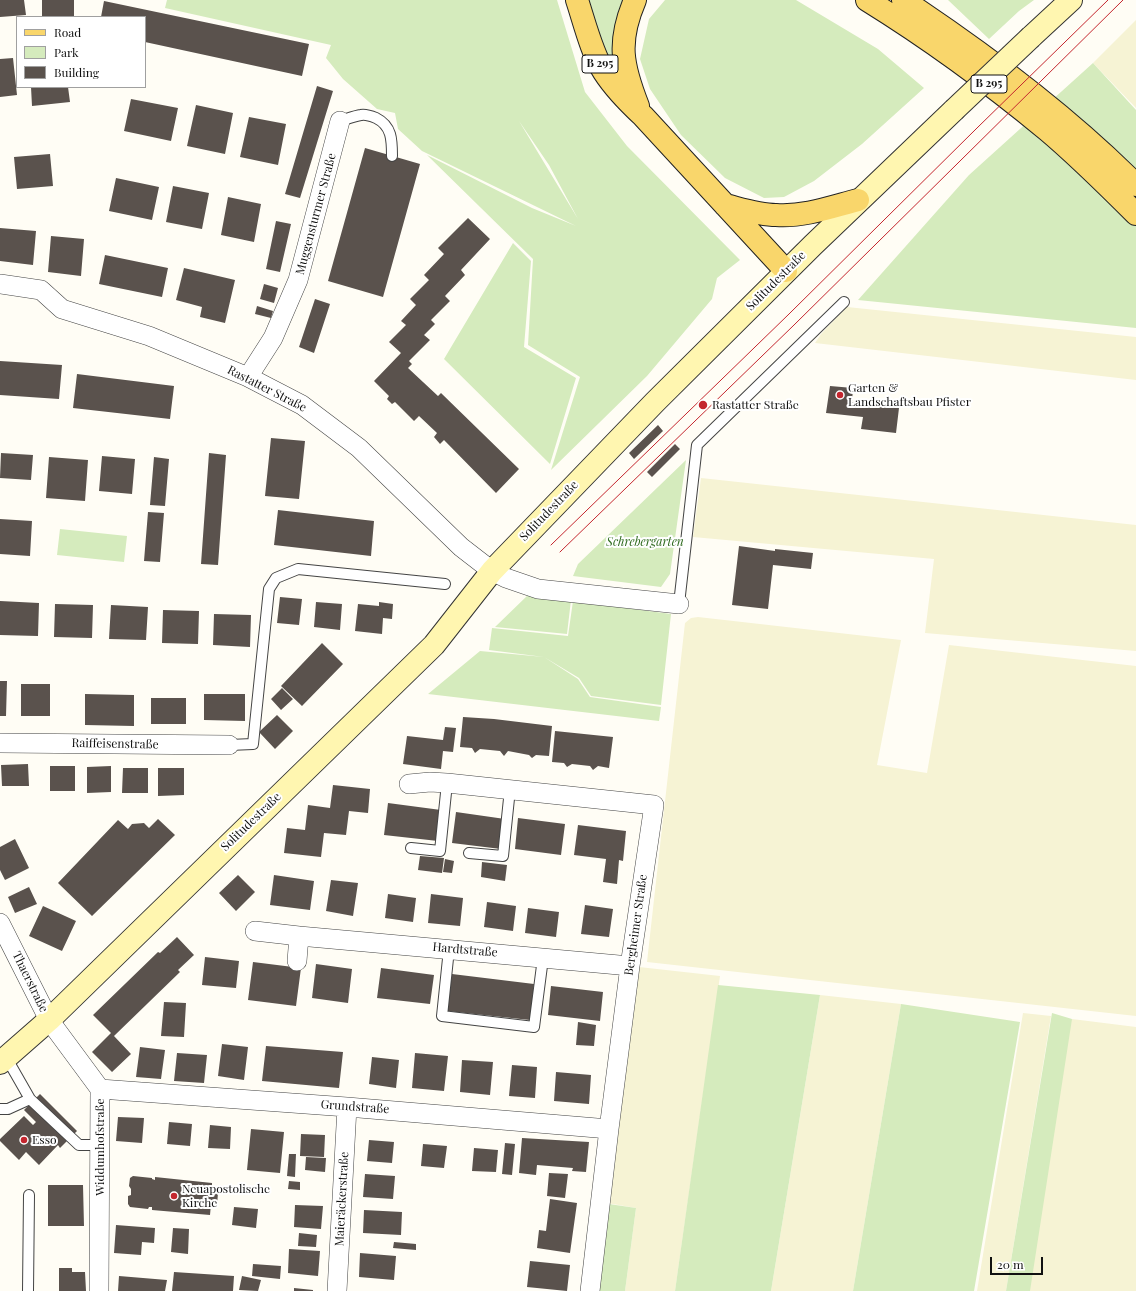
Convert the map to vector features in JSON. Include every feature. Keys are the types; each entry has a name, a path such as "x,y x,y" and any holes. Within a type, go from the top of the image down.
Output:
{"main road":[{"name":"B 295","path":"577,0 603,71 622,97 643,116 786,271"},
{"name":"B 295","path":"635,0 628,17 623,40 624,60 628,82 643,116"},
{"name":"B 295","path":"867,0 947,54 1006,97 1048,131 1136,214"},
{"name":"B 295","path":"903,0 952,32 1036,96 1136,185"},
{"name":"B 295","path":"925,0 939,13 952,32"},
{"name":"Solitudestraße","path":"3,1060 48,1020 434,645 492,571 655,402 858,200 1071,0"},
{"path":"725,205 763,214 791,215 806,214 858,200"}],"street":[{"name":"Muggensturmer Straße","path":"248,377 273,338 298,280 340,121"},
{"name":"Rastatter Straße","path":"0,284 41,290 62,309 150,336 248,377 302,405 359,448 461,547 492,571"},
{"path":"492,571 506,578 538,589 679,604"},
{"name":"Raiffeisenstraße","path":"0,743 229,745"},
{"name":"Bergheimer Straße","path":"408,784 430,782 448,783 654,805 630,966 590,1291"},
{"name":"Thaerstraße","path":"0,924 48,1020"},
{"name":"Hardtstraße","path":"255,931 630,966"},
{"path":"297,961 299,936"},
{"name":"Widdumhofstraße","path":"48,1020 100,1089 99,1291"},
{"name":"Grundstraße","path":"100,1089 347,1107 609,1129"},
{"name":"Maieräckerstraße","path":"337,1291 347,1107"}],"lane":[{"name":"Muggensturmer Straße","path":"340,121 361,115 370,115 380,120 389,128 392,143 392,156"},
{"path":"679,604 697,446 844,302"},
{"path":"229,745 253,744 269,589 276,578 298,569 445,584"},
{"path":"411,848 440,851 448,783"},
{"path":"469,853 503,856 510,789"},
{"path":"449,949 442,1016 534,1027 543,958"},
{"path":"3,1060 30,1099 79,1145 100,1146"},
{"path":"0,1109 8,1109 30,1099"},
{"path":"28,1291 29,1195"}],"shaded area":[{"path":"1136,20 1136,108 1093,63"},
{"path":"847,307 1136,337 1136,380 815,343 821,334"},
{"path":"701,478 1136,525 1136,651 925,633 934,559 693,537"},
{"path":"698,617 901,640 877,765 927,773 949,645 1136,666 1136,1016 647,962 685,623 691,618"},
{"path":"630,966 720,976 675,1291 625,1291 636,1208 601,1202"},
{"path":"820,995 901,1004 853,1291 771,1291"},
{"path":"1023,1013 1051,1016 1006,1291 977,1291"},
{"path":"1072,1019 1136,1027 1136,1291 1029,1291 1069,1023"}],"green space":[{"path":"167,0 557,0 585,92 627,146 740,260 717,278 712,299 647,376 551,470 580,377 528,345 533,259 427,155 532,208 576,226 422,151 398,129 395,113 377,109 343,79 326,58 331,45 165,8","holes":["519,121 549,165 578,219"]},
{"path":"585,0 623,0 613,37 612,67 602,54"},
{"path":"665,0 796,0 878,49 924,88 862,144 814,181 784,197 764,198 725,178 681,135 650,89 640,59 649,19"},
{"path":"948,0 1034,0 1019,11 989,39"},
{"path":"1093,63 1136,110 1136,328 858,300 969,175"},
{"path":"513,243 531,261 524,347 576,378 550,464 444,359"},
{"name":"Schrebergarten","path":"686,460 670,574 661,587 573,576 578,564"},
{"path":"60,529 127,536 124,562 57,555"},
{"path":"527,596 571,600 567,634 495,627"},
{"path":"573,601 671,614 661,705 591,696 579,678 544,657 489,650 492,628 568,636"},
{"path":"480,651 544,657 578,679 590,697 661,707 659,721 428,694"},
{"path":"718,985 820,995 771,1291 675,1291"},
{"path":"901,1004 1020,1022 974,1291 853,1291"},
{"path":"1052,1013 1072,1019 1030,1291 1006,1291"},
{"path":"609,1204 636,1208 625,1291 599,1291"}],"building":[{"path":"0,0 24,0 26,15 0,17"},
{"path":"42,0 74,0 74,16 42,16"},
{"path":"104,1 309,44 302,76 146,42 146,16 101,16"},
{"path":"13,58 17,95 0,97 0,59"},
{"path":"317,86 333,91 300,198 285,194"},
{"path":"31,88 68,88 70,102 32,106"},
{"path":"131,99 178,108 171,141 124,131"},
{"path":"196,105 233,113 225,154 187,146"},
{"path":"249,117 286,124 278,165 240,157"},
{"path":"365,148 420,164 383,297 328,281"},
{"path":"50,154 53,186 17,189 14,157"},
{"path":"116,178 159,187 152,220 109,211"},
{"path":"173,186 209,193 202,229 166,222"},
{"path":"228,197 261,204 254,242 221,235"},
{"path":"468,218 490,239 461,270 465,275 445,296 450,301 431,320 435,324 424,335 430,340 409,361 412,364 408,368 438,396 441,393 519,469 496,493 444,440 440,444 434,437 437,433 419,416 414,421 395,402 392,404 387,399 389,396 374,381 401,353 389,342 406,325 401,321 416,305 410,299 429,280 424,275 444,254 438,248"},
{"path":"276,221 291,224 280,272 266,269"},
{"path":"0,228 36,231 33,265 0,261"},
{"path":"51,236 84,239 81,276 48,272"},
{"path":"105,255 168,268 162,297 99,284"},
{"path":"184,268 235,280 225,323 200,317 202,307 176,300"},
{"path":"264,284 278,288 274,303 260,299"},
{"path":"315,299 330,304 314,353 299,347"},
{"path":"257,306 273,311 271,318 255,314"},
{"path":"0,361 62,365 59,399 0,395"},
{"path":"77,374 174,386 170,419 73,408"},
{"path":"830,386 853,388 852,402 899,408 896,433 861,429 863,417 826,413"},
{"path":"658,425 663,431 634,459 629,453"},
{"path":"271,438 305,441 299,499 265,496"},
{"path":"675,444 680,449 652,477 647,472"},
{"path":"1,453 33,455 31,480 0,478"},
{"path":"209,453 226,455 218,565 201,564"},
{"path":"102,456 135,459 132,494 99,491"},
{"path":"49,457 88,460 85,501 46,498"},
{"path":"154,457 169,459 165,506 150,505"},
{"path":"278,510 374,521 371,556 274,545"},
{"path":"148,512 164,513 160,562 144,561"},
{"path":"0,519 32,521 30,556 0,554"},
{"path":"739,546 775,551 775,549 813,553 811,569 773,565 768,609 732,605"},
{"path":"280,597 302,599 299,625 277,623"},
{"path":"0,601 39,603 38,636 0,635"},
{"path":"316,602 342,604 340,630 314,627"},
{"path":"379,602 393,604 392,619 383,618 382,634 355,631 358,604 379,606"},
{"path":"55,604 93,605 92,638 54,637"},
{"path":"111,605 148,607 146,640 109,639"},
{"path":"163,610 199,611 198,644 162,643"},
{"path":"214,614 251,615 250,647 213,645"},
{"path":"322,643 343,664 302,706 281,686"},
{"path":"0,681 7,681 6,716 0,716"},
{"path":"21,684 50,684 50,716 21,716"},
{"path":"282,688 293,699 281,710 271,699"},
{"path":"85,694 134,695 134,726 85,725"},
{"path":"204,694 245,694 245,721 204,720"},
{"path":"151,698 186,698 186,724 151,724"},
{"path":"277,715 293,731 275,749 259,732"},
{"path":"463,717 552,726 549,756 536,755 532,758 529,755 508,751 504,756 500,751 480,749 475,753 472,748 460,747"},
{"path":"445,727 456,728 453,752 443,751 441,769 403,764 407,736 443,740"},
{"path":"555,731 613,737 609,768 598,766 593,770 590,766 572,764 567,767 564,763 552,762"},
{"path":"28,764 29,786 2,786 1,765"},
{"path":"50,766 75,766 75,791 50,791"},
{"path":"111,766 111,792 87,793 87,767"},
{"path":"123,768 148,768 148,793 122,793"},
{"path":"158,768 184,768 184,795 158,796"},
{"path":"333,785 370,789 368,813 349,811 346,835 324,833 321,857 284,853 287,828 305,830 308,805 330,808"},
{"path":"388,803 441,810 438,841 384,835"},
{"path":"456,812 505,819 501,849 452,843"},
{"path":"518,818 565,824 561,855 515,849"},
{"path":"158,819 175,835 92,916 58,883 118,820 128,829 132,824 144,823 149,828"},
{"path":"578,825 626,831 623,861 619,860 617,884 603,882 606,859 574,855"},
{"path":"15,839 29,868 5,880 0,870 0,847"},
{"path":"420,856 444,858 442,873 418,870"},
{"path":"445,859 454,861 452,873 443,872"},
{"path":"482,862 507,865 505,881 481,877"},
{"path":"238,875 255,892 236,911 219,893"},
{"path":"274,875 314,881 310,910 270,905"},
{"path":"331,880 358,883 353,916 326,911"},
{"path":"29,887 37,904 15,913 8,897"},
{"path":"388,894 416,898 413,922 385,918"},
{"path":"431,894 463,898 460,926 428,923"},
{"path":"487,902 516,906 513,931 484,927"},
{"path":"585,905 613,909 609,937 581,934"},
{"path":"43,906 76,921 62,951 29,936"},
{"path":"528,908 559,912 556,937 525,933"},
{"path":"177,937 194,955 178,970 180,972 114,1036 131,1054 112,1072 92,1052 111,1033 93,1015 158,952 160,953"},
{"path":"205,957 239,961 236,988 202,985"},
{"path":"253,962 301,968 296,1006 248,1000"},
{"path":"316,964 352,969 348,1003 312,998"},
{"path":"381,968 434,975 430,1004 377,998"},
{"path":"452,974 534,984 530,1020 447,1011"},
{"path":"551,986 603,992 600,1021 548,1015"},
{"path":"164,1002 186,1003 184,1037 161,1036"},
{"path":"578,1022 596,1025 594,1046 576,1045"},
{"path":"222,1044 248,1047 244,1080 218,1076"},
{"path":"266,1046 343,1052 339,1088 262,1081"},
{"path":"140,1047 165,1050 161,1079 136,1077"},
{"path":"177,1053 207,1055 204,1083 174,1081"},
{"path":"415,1053 448,1056 444,1091 412,1088"},
{"path":"372,1057 399,1060 396,1088 369,1084"},
{"path":"462,1060 493,1062 490,1095 460,1092"},
{"path":"512,1065 537,1067 535,1098 509,1096"},
{"path":"556,1072 591,1075 589,1104 554,1101"},
{"path":"40,1094 77,1131 60,1148 58,1145 39,1165 26,1152 19,1160 0,1141 0,1139 24,1116 33,1125 36,1122 24,1110"},
{"path":"118,1117 144,1118 142,1143 116,1141"},
{"path":"169,1122 192,1124 190,1146 167,1144"},
{"path":"210,1125 231,1127 230,1149 208,1148"},
{"path":"251,1129 284,1132 280,1173 247,1170"},
{"path":"301,1134 325,1135 324,1157 300,1156"},
{"path":"522,1138 589,1142 586,1172 572,1171 573,1168 537,1165 536,1175 519,1173"},
{"path":"369,1140 394,1142 392,1163 367,1161"},
{"path":"505,1143 515,1144 512,1175 502,1174"},
{"path":"423,1144 447,1146 444,1168 421,1166"},
{"path":"474,1148 498,1150 496,1172 472,1171"},
{"path":"289,1154 296,1154 295,1177 287,1176"},
{"path":"306,1157 326,1158 325,1172 305,1170"},
{"path":"549,1173 568,1174 565,1198 547,1196"},
{"path":"365,1174 395,1176 393,1199 363,1197"},
{"name":"Neuapostolische Kirche","path":"133,1176 152,1178 155,1180 155,1177 212,1183 212,1193 218,1193 217,1205 211,1204 210,1215 152,1210 152,1207 149,1207 148,1209 130,1207 128,1204 128,1196 131,1195 131,1189 129,1186 130,1178"},
{"path":"289,1181 300,1182 300,1190 288,1189"},
{"path":"48,1185 83,1185 84,1226 48,1226"},
{"path":"550,1199 577,1203 570,1253 537,1248 539,1230 546,1231"},
{"path":"295,1205 323,1206 321,1229 294,1227"},
{"path":"234,1207 258,1209 256,1228 232,1225"},
{"path":"364,1210 402,1212 401,1235 363,1233"},
{"path":"116,1225 155,1228 154,1243 142,1242 141,1255 114,1253"},
{"path":"173,1228 189,1229 188,1254 171,1252"},
{"path":"299,1233 317,1235 316,1247 298,1246"},
{"path":"394,1242 416,1244 416,1250 393,1248"},
{"path":"289,1249 320,1251 318,1276 288,1273"},
{"path":"360,1253 396,1256 394,1280 359,1277"},
{"path":"530,1261 570,1265 567,1291 527,1287"},
{"path":"253,1264 281,1266 280,1279 252,1276"},
{"path":"59,1268 72,1268 72,1272 85,1272 86,1291 59,1291"},
{"path":"174,1272 234,1276 233,1291 172,1291"},
{"path":"119,1276 167,1280 165,1291 118,1291"},
{"path":"242,1276 261,1280 258,1291 239,1290"},
{"path":"294,1288 313,1290 313,1291 294,1291"}],"tram line":[{"path":"551,545 789,314 1108,0"},
{"path":"560,552 794,325 1123,0"}],"place":[{"name":"Garten & Landschaftsbau Pfister","path":"840,395"},
{"name":"Rastatter Straße","path":"703,405"},
{"name":"Esso","path":"24,1140"},
{"name":"Neuapostolische Kirche","path":"174,1196"}]}
